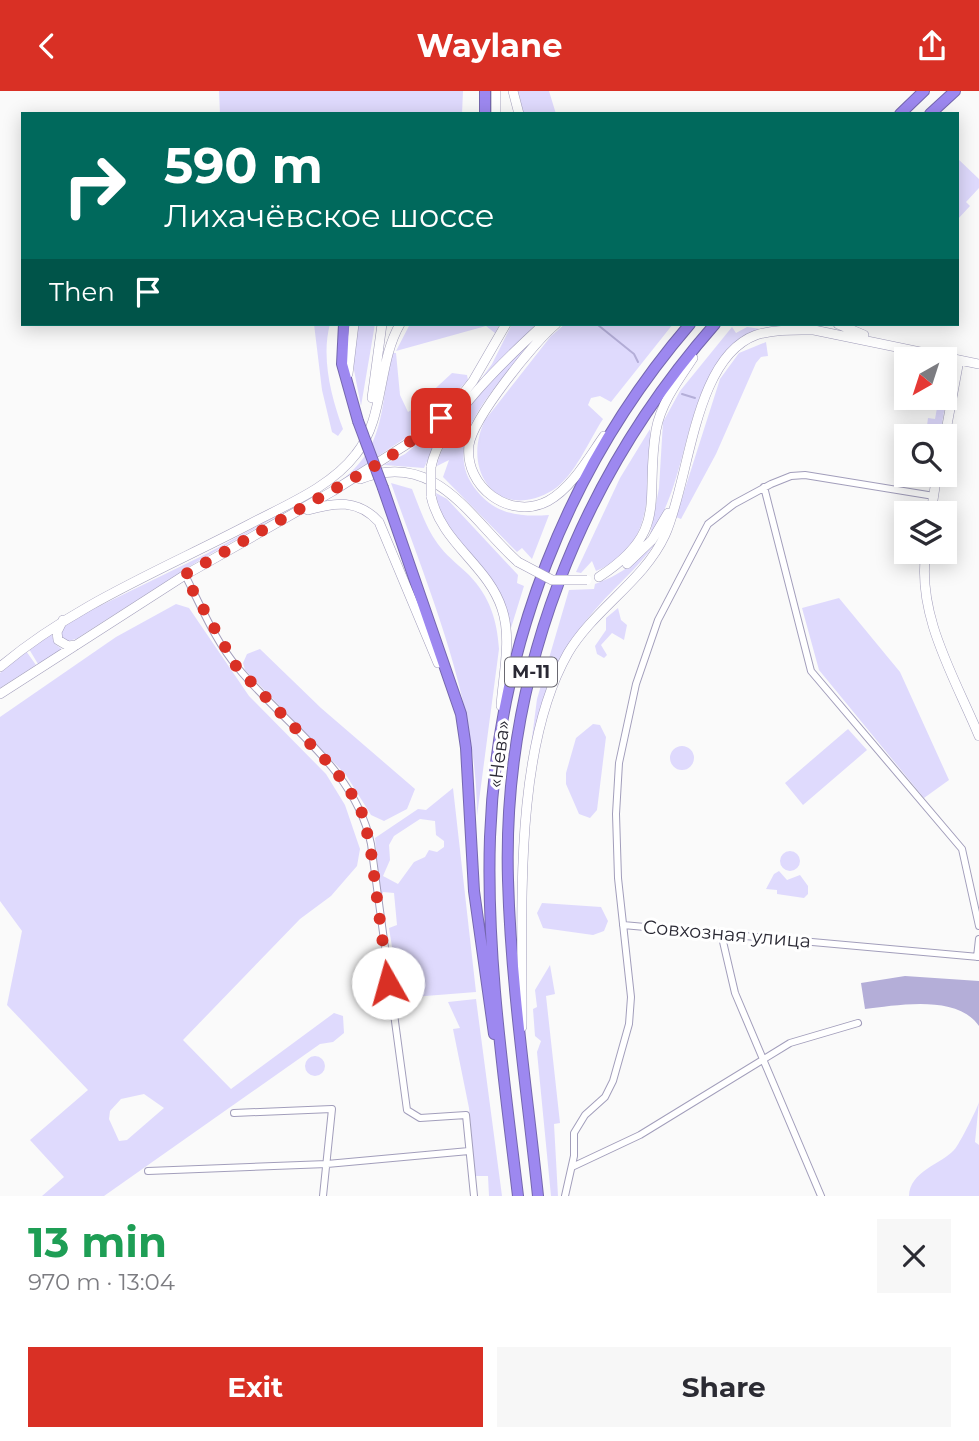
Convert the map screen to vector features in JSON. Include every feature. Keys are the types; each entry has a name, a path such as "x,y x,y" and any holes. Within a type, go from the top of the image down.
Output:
{"highway":[{"path":"485,91 485,112"},
{"path":"902,112 924,91"},
{"path":"932,112 956,91"},
{"path":"345,326 342,364 350,397 457,697 465,734 480,947 507,1107"},
{"name":"«Нева»","path":"518,1196 507,1107 489,881 493,791 500,726 516,655 555,539 588,471 629,404 688,326"},
{"name":"«Нева»","path":"538,1196 513,960 509,837 515,754 533,661 558,582 605,478 643,414 713,326"}],"street":[{"path":"496,91 496,112"},
{"path":"513,91 518,112"},
{"path":"940,112 956,91"},
{"path":"350,397 348,366 354,326"},
{"path":"370,428 382,326"},
{"path":"0,667 66,617 250,524 339,472 361,447 370,428 387,354 399,326"},
{"path":"0,694 82,644 184,575 375,466 433,426 473,381 505,326"},
{"path":"500,726 506,640 504,615 492,589 440,523 431,496 431,467 438,443 453,420 542,326"},
{"path":"554,326 526,358 475,427 469,458 481,486 497,500 516,506 549,501 572,479 629,404"},
{"path":"599,577 625,559 642,538 652,510 659,418 679,380 714,326"},
{"path":"789,326 885,343 979,365"},
{"path":"843,326 885,343"},
{"path":"524,1067 522,878 533,764 545,709 559,671 576,641 659,547 710,384 731,350 758,335 814,330"},
{"path":"946,424 959,360"},
{"path":"333,491 378,473 421,475 450,492 517,562 552,580 587,580 623,567 652,540 668,513 686,465"},
{"path":"623,925 616,814 620,764 636,684 658,620 704,530 721,513 764,487 791,476 805,475 934,496"},
{"path":"764,487 811,671 961,849 979,926"},
{"path":"933,501 935,487"},
{"path":"283,520 341,503 362,508 379,522 446,683 466,770"},
{"path":"925,564 923,581 930,616 979,736"},
{"path":"184,575 236,666 335,770 360,806 370,844 407,1110 420,1118 466,1115 474,1196"},
{"path":"66,617 58,628 58,640 68,646 82,644"},
{"name":"Совхозная улица","path":"565,1196 572,1167 576,1126 602,1102 616,1071 631,1010 623,925 978,957"},
{"path":"721,933 735,993 821,1196"},
{"path":"978,957 979,939"},
{"path":"572,1167 640,1135 790,1044 858,1023"},
{"path":"234,1113 332,1109 323,1196"},
{"path":"148,1171 327,1164 469,1151"}],"shaded area":[{"path":"219,91 463,91 462,112 220,112"},
{"path":"517,91 549,91 555,112 522,112"},
{"path":"959,160 979,179 979,188 966,202 970,206 959,218"},
{"path":"314,326 330,326 327,363 331,390 343,429 338,436 332,432 322,390"},
{"path":"358,326 375,326 361,406 352,360"},
{"path":"409,326 486,326 396,351"},
{"path":"486,326 499,326 495,333"},
{"path":"511,326 534,326 470,394 492,364"},
{"path":"563,326 671,326 611,402 600,396 591,398 588,405 603,419 575,467 561,484 534,499 516,500 501,496 489,487 481,474 477,458 479,439 485,420 551,336"},
{"path":"732,327 736,333 747,327 761,329 734,345 715,367 702,392 665,509 650,535 659,488 663,422 680,391"},
{"path":"534,340 478,411 468,431 464,451 466,471 484,499 510,513 549,515 532,559 522,548 517,552 443,477 449,460 437,466 442,451 463,416 492,380"},
{"path":"766,342 768,356 761,357 756,363 716,454 681,519 676,517 720,379 739,353"},
{"path":"393,353 396,353 400,395 408,412 416,407 419,429 342,480 357,466 375,437"},
{"path":"452,373 467,375 468,380 428,421 424,399"},
{"path":"937,410 944,410 942,424 927,424 928,418 935,419"},
{"path":"446,420 424,468 384,465 405,454"},
{"path":"650,429 645,511 634,540 612,563 596,571 592,561 581,573 576,572 620,478"},
{"path":"391,483 412,489 436,541 476,583 487,600 494,619 499,649 477,816 475,773 460,688 435,605"},
{"path":"436,493 447,499 518,575 517,583 524,586 511,628 505,607 495,589 449,528 440,511"},
{"path":"309,498 200,560 76,639 68,641 62,637 61,628 65,623 208,553"},
{"path":"663,530 643,560 587,619 564,654 540,712 530,753 537,699 569,590 594,589 595,584 616,575 634,563"},
{"path":"839,598 900,672 949,780 924,798 819,670 802,608"},
{"path":"176,604 189,608 249,696 326,774 345,805 360,849 357,866 331,896 300,919 183,1040 231,1089 334,1013 343,1016 344,1033 333,1042 320,1044 104,1196 42,1196 64,1177 30,1140 88,1090 7,1005 22,931 0,901 0,717 116,637","holes":["144,1094 164,1108 127,1140 119,1141 109,1119 110,1111 121,1099"]},
{"path":"618,608 621,620 627,625 624,640 612,633 601,645 607,655 604,658 597,654 595,646 606,630 606,618"},
{"path":"51,633 55,644 63,650 38,664 29,649"},
{"path":"260,649 321,708 415,789 407,809 384,821 371,815 346,775 245,670 243,663 247,654"},
{"path":"26,651 36,665 0,688 0,673"},
{"path":"593,724 600,725 606,737 597,810 590,818 579,814 566,784 566,773 576,738"},
{"path":"848,729 867,750 803,805 785,783"},
{"path":"677,746 687,746 694,753 694,763 687,770 677,770 670,763 670,753"},
{"path":"453,788 476,992 400,998 389,928 397,925 394,893 383,892 381,898 375,838 418,809 426,810","holes":["420,819 435,821 436,835 444,841 444,847 437,852 429,850 425,857 414,862 398,884 383,876 390,860 389,845 394,836"]},
{"path":"790,851 797,854 800,861 797,868 790,871 783,868 780,861 783,854"},
{"path":"779,871 787,880 800,875 808,886 808,894 804,898 777,894 777,890 766,889 774,874"},
{"path":"542,903 601,907 608,921 604,931 593,935 543,928 537,913"},
{"path":"550,965 555,994 546,996 560,1123 554,1124 558,1196 551,1196 537,1052 541,1041 535,1036 533,1009 537,1007 535,990"},
{"path":"905,976 979,981 979,1026 957,1009 942,1006 910,1004 865,1009 861,983"},
{"path":"476,999 502,1196 489,1196 488,1176 475,1176 469,1108 453,1029 460,1028 448,1002"},
{"path":"311,1056 319,1056 325,1066 319,1076 311,1076 305,1070 305,1062"},
{"path":"979,1102 975,1142 979,1145 979,1196 909,1196 914,1180 954,1150"}],"waterway":[{"path":"599,326 634,354 638,362"},
{"path":"682,394 695,398"}],"route":[{"path":"388,983 370,844 360,806 335,770 236,666 184,575 387,459 441,418"}]}
